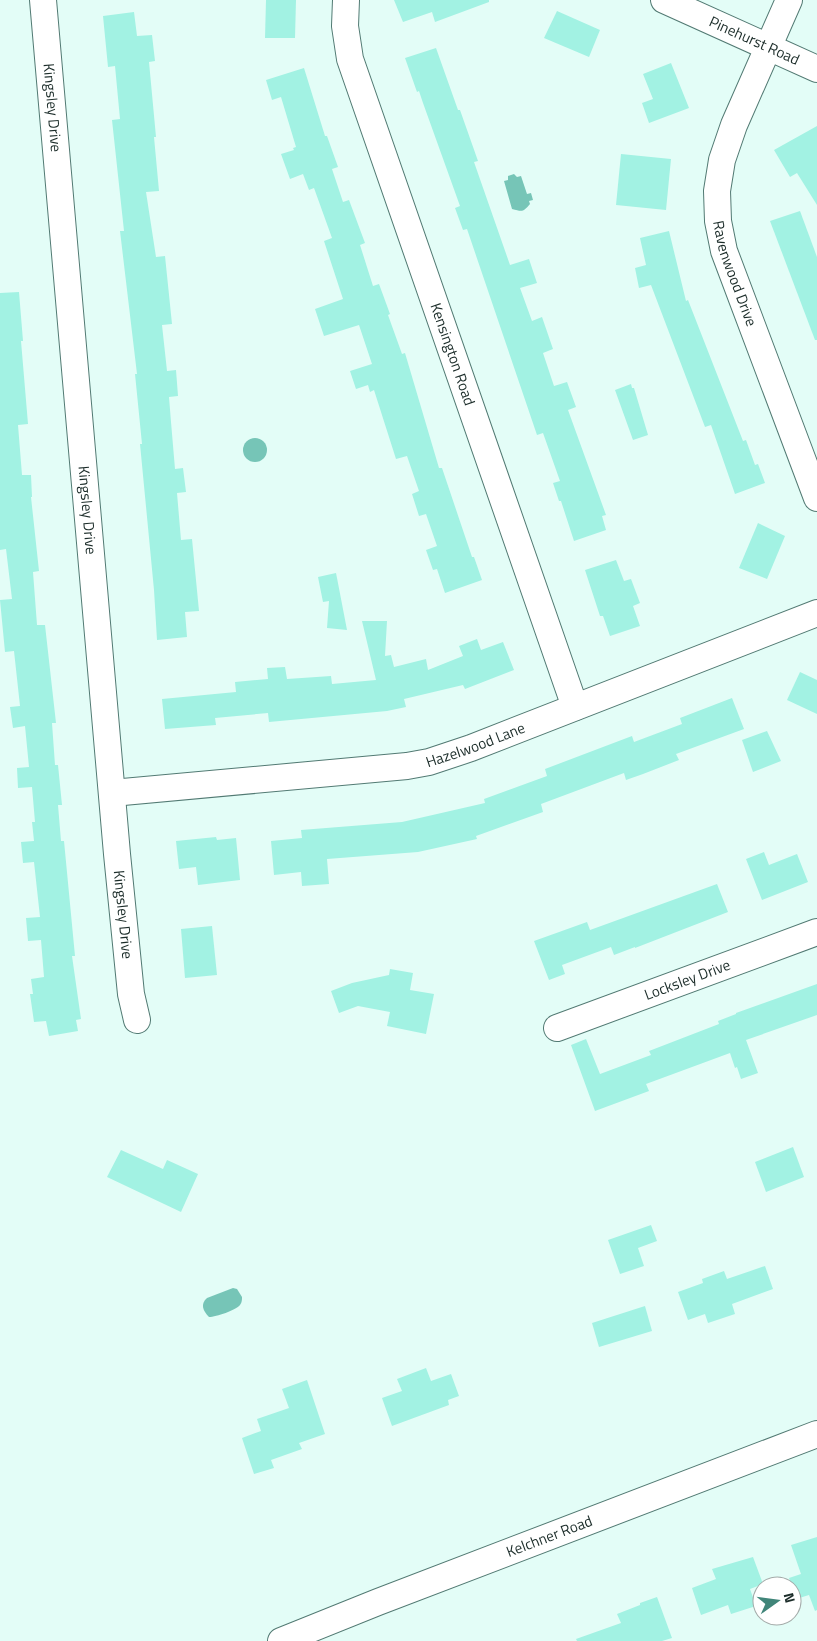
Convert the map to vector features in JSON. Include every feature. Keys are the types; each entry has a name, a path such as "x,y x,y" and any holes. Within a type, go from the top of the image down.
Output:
{"street":[{"name":"Kingsley Drive","path":"43,0 112,793 131,994 137,1020"},
{"name":"Kensington Road","path":"346,0 345,26 350,59 575,707"},
{"name":"Pinehurst Road","path":"664,0 817,69"},
{"name":"Ravenwood Drive","path":"789,0 724,150 717,190 718,221 724,251 817,498"},
{"name":"Hazelwood Lane","path":"112,793 407,766 429,762 470,748 817,613"},
{"name":"Locksley Drive","path":"558,1028 817,932"},
{"name":"Kelchner Road","path":"281,1641 817,1434"}],"shaded area":[{"path":"514,174 517,177 521,176 527,194 531,193 533,200 529,201 530,204 522,211 512,209 504,181 508,180 508,176"},
{"path":"255,438 260,439 266,445 266,455 260,461 255,462 250,461 244,455 243,450 244,445 250,439"},
{"path":"233,1288 237,1289 242,1297 240,1305 226,1313 209,1317 203,1308 205,1300"}],"building":[{"path":"266,0 296,0 295,38 265,38"},
{"path":"394,0 489,0 489,2 435,22 432,12 403,22"},
{"path":"557,11 600,30 589,57 544,38"},
{"path":"134,12 137,36 152,35 155,61 149,62 159,191 146,192 156,257 165,256 172,324 162,325 167,371 176,370 178,396 169,397 175,469 183,468 186,492 177,493 181,540 192,539 199,611 185,612 187,637 157,640 140,444 142,444 135,374 137,374 120,231 124,231 112,120 120,119 115,66 108,67 103,16"},
{"path":"436,48 478,161 474,162 510,265 529,259 537,283 520,288 532,321 542,317 553,349 543,353 554,386 567,382 576,407 568,410 606,515 602,516 606,530 574,541 553,483 560,481 543,433 537,435 467,229 463,230 455,208 460,206 419,91 417,92 405,58"},
{"path":"671,63 689,108 649,123 642,103 653,99 643,74"},
{"path":"304,68 325,136 327,136 338,167 332,169 343,202 349,200 365,243 360,245 373,286 379,284 402,354 405,353 439,468 442,468 472,557 474,557 482,580 445,593 437,569 433,570 426,550 437,546 426,514 419,516 412,494 419,491 407,456 396,459 374,390 370,392 368,385 356,389 350,371 372,364 359,325 324,336 315,309 343,299 324,241 332,238 314,188 309,190 303,174 290,179 281,154 294,150 293,148 296,147 281,97 272,100 266,80"},
{"path":"817,126 817,205 797,173 790,177 774,150"},
{"path":"621,154 671,159 666,210 616,205"},
{"path":"800,211 817,257 817,340 815,340 770,221"},
{"path":"669,231 686,301 688,300 743,441 746,440 755,465 758,464 765,483 735,494 711,425 705,427 651,285 639,288 635,268 646,265 640,238"},
{"path":"19,292 28,424 18,425 22,475 31,475 31,497 39,571 33,572 37,625 45,625 56,723 52,723 55,765 58,765 62,805 58,805 61,841 64,841 75,956 72,956 81,1019 76,1020 78,1031 49,1036 46,1021 34,1022 30,994 33,994 31,979 44,977 41,940 28,941 26,918 40,917 34,862 23,863 21,842 34,841 32,822 35,822 32,787 18,788 17,768 29,767 25,726 13,728 10,707 20,706 14,651 5,652 0,600 12,599 6,549 0,550 0,293"},
{"path":"631,384 632,388 634,388 648,435 633,440 615,390"},
{"path":"758,523 785,536 767,579 739,568"},
{"path":"616,560 624,581 631,579 640,603 633,606 640,626 610,636 603,616 600,616 585,570"},
{"path":"336,573 347,630 327,628 329,601 323,602 318,577"},
{"path":"362,621 387,621 385,656 391,655 394,667 426,659 428,670 463,656 459,646 477,639 481,650 503,642 514,670 465,689 463,685 404,699 406,707 387,711 269,722 268,713 215,718 216,725 165,729 162,699 236,692 235,682 268,679 267,668 285,667 287,679 331,676 332,684 376,680"},
{"path":"800,672 817,680 817,714 787,700"},
{"path":"732,698 744,729 676,754 679,760 643,774 626,780 624,773 541,804 543,812 476,836 477,839 418,852 327,859 329,884 302,886 301,872 274,875 271,841 302,838 301,830 402,822 485,803 484,799 547,776 545,769 632,736 634,742 682,724 680,718"},
{"path":"767,731 781,761 753,772 742,740"},
{"path":"216,837 217,840 236,838 240,880 198,885 196,867 179,869 176,841"},
{"path":"764,852 769,865 797,854 808,882 762,900 746,859"},
{"path":"717,884 728,912 614,955 611,947 562,965 565,974 549,980 534,941 587,922 590,930"},
{"path":"212,926 217,975 185,978 181,929"},
{"path":"390,969 413,973 410,990 434,994 426,1034 387,1026 390,1012 358,1006 339,1013 331,991 352,983 389,975"},
{"path":"817,984 817,1015 746,1040 758,1073 741,1079 730,1053 646,1084 649,1091 595,1111 571,1045 586,1039 600,1074 651,1055 649,1051 719,1024 718,1021 736,1013"},
{"path":"793,1147 804,1177 766,1192 755,1162"},
{"path":"121,1150 163,1169 167,1160 198,1174 181,1212 107,1177"},
{"path":"651,1225 657,1241 638,1248 644,1266 620,1274 608,1240"},
{"path":"765,1266 773,1289 732,1304 735,1314 708,1323 705,1314 688,1320 678,1292 703,1283 702,1279 724,1271 727,1279"},
{"path":"645,1306 652,1331 599,1347 592,1323"},
{"path":"426,1368 431,1381 451,1374 459,1396 448,1400 449,1405 392,1426 382,1398 402,1391 397,1379"},
{"path":"307,1380 325,1434 299,1443 302,1449 271,1460 274,1468 254,1474 242,1438 261,1431 257,1419 289,1408 282,1389"},
{"path":"817,1537 817,1610 815,1611 809,1595 802,1597 802,1576 795,1576 801,1574 791,1545"},
{"path":"753,1557 760,1576 752,1576 752,1588 750,1589 752,1607 731,1614 728,1605 701,1615 692,1588 716,1579 712,1569"},
{"path":"657,1597 672,1638 662,1641 577,1641 576,1639 621,1623 617,1614"}]}
